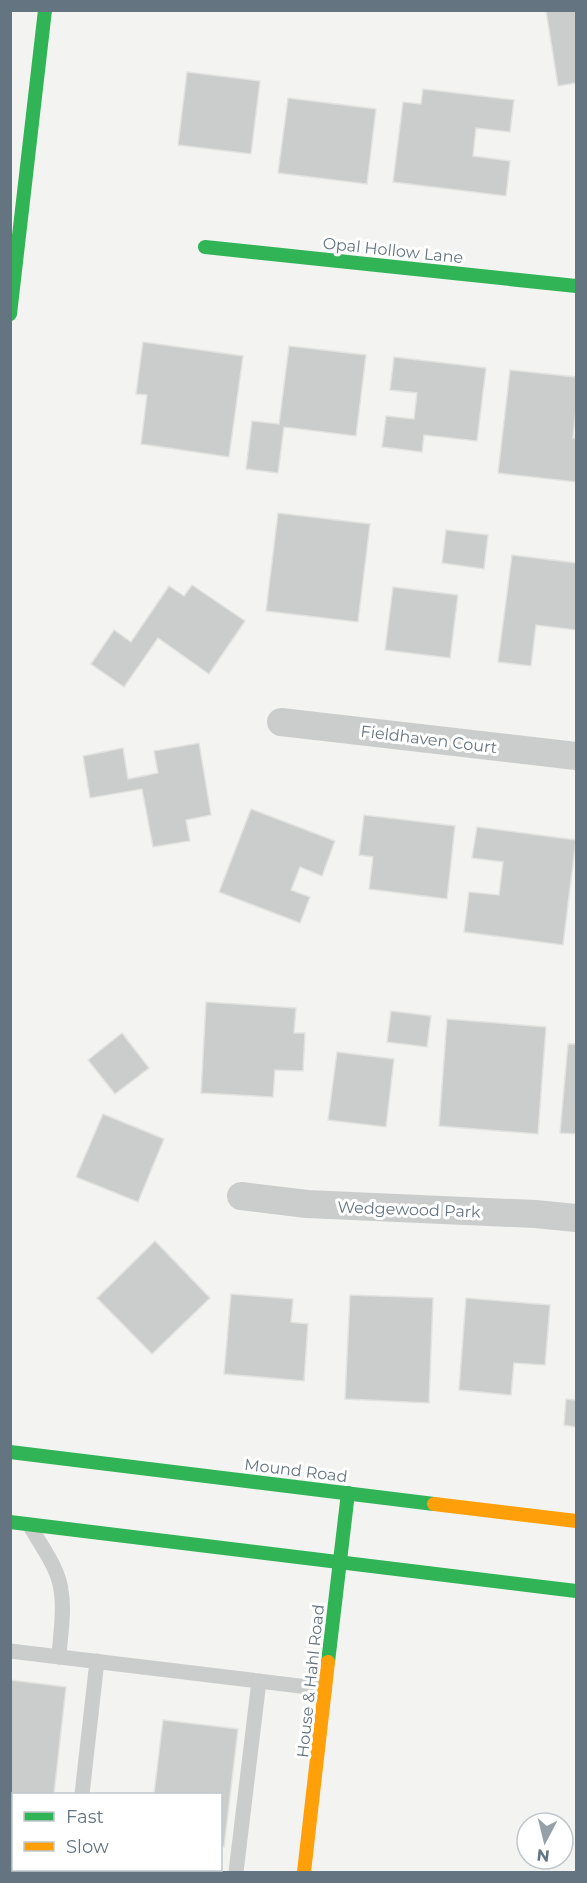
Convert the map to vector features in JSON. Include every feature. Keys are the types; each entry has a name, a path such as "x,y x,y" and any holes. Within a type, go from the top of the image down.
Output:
{"street":[{"path":"10,314 45,10"},
{"path":"10,150 29,152"},
{"name":"Opal Hollow Lane","path":"205,247 576,286"},
{"name":"Fieldhaven Court","path":"281,722 576,756"},
{"name":"Wedgewood Park","path":"241,1196 307,1204 535,1214 576,1218"},
{"name":"Mound Road","path":"10,1452 576,1521"},
{"name":"House & Hahl Road","path":"304,1872 348,1493"},
{"path":"10,1522 576,1591"}],"lane":[{"path":"28,1524 54,1567 61,1588 63,1604 59,1657"},
{"path":"10,1651 325,1689"},
{"path":"82,1793 97,1661"},
{"path":"237,1872 259,1681"}],"building":[{"path":"546,10 576,10 576,83 558,86"},
{"path":"187,72 260,81 251,154 178,145"},
{"path":"423,89 514,100 510,132 476,128 473,156 510,161 506,196 393,182 403,102 421,104"},
{"path":"288,98 376,109 367,184 278,173"},
{"path":"143,342 243,356 229,457 141,444 147,395 136,394"},
{"path":"289,346 366,355 356,436 284,427 278,473 246,469 252,421 279,424"},
{"path":"394,357 486,368 477,441 424,435 422,452 382,447 386,416 414,419 417,393 390,390"},
{"path":"510,370 576,377 573,438 576,438 576,482 498,473"},
{"path":"278,513 370,524 358,622 266,611"},
{"path":"446,530 488,535 484,569 442,563"},
{"path":"512,555 576,563 576,630 536,625 531,666 498,662"},
{"path":"192,585 245,621 209,674 158,638 124,687 91,664 114,630 131,642 169,586 184,596"},
{"path":"393,587 458,595 450,658 385,650"},
{"path":"199,743 211,815 186,820 190,841 153,847 142,789 90,798 83,756 123,748 128,779 158,773 154,751"},
{"path":"251,809 335,841 322,876 300,867 291,890 310,897 300,923 219,892"},
{"path":"364,815 455,826 447,899 369,889 373,857 359,855"},
{"path":"477,827 576,840 563,945 464,932 469,892 499,895 503,862 472,858"},
{"path":"206,1002 296,1008 294,1033 305,1033 303,1071 275,1070 273,1097 201,1093"},
{"path":"391,1011 431,1016 427,1047 387,1042"},
{"path":"447,1019 546,1027 538,1134 439,1126"},
{"path":"122,1033 149,1068 115,1094 88,1060"},
{"path":"568,1044 576,1044 576,1134 560,1133"},
{"path":"337,1052 394,1059 386,1127 328,1120"},
{"path":"103,1114 164,1139 138,1202 76,1177"},
{"path":"155,1241 210,1298 152,1354 97,1298"},
{"path":"231,1294 293,1299 291,1322 308,1324 304,1381 224,1374"},
{"path":"350,1295 433,1298 429,1403 345,1399"},
{"path":"466,1298 550,1305 545,1365 514,1363 511,1395 459,1390"},
{"path":"566,1399 576,1400 576,1427 564,1425"},
{"path":"10,1680 66,1687 54,1793 12,1793 12,1836 10,1836"},
{"path":"163,1720 238,1729 224,1847 222,1846 222,1793 154,1793"}],"traffic: fast":[{"path":"10,314 45,10"},
{"path":"205,247 576,286"},
{"path":"10,1452 434,1504"},
{"path":"328,1662 348,1493"},
{"path":"10,1522 576,1591"}],"traffic: slow":[{"path":"434,1504 576,1521"},
{"path":"304,1872 328,1662"}]}
